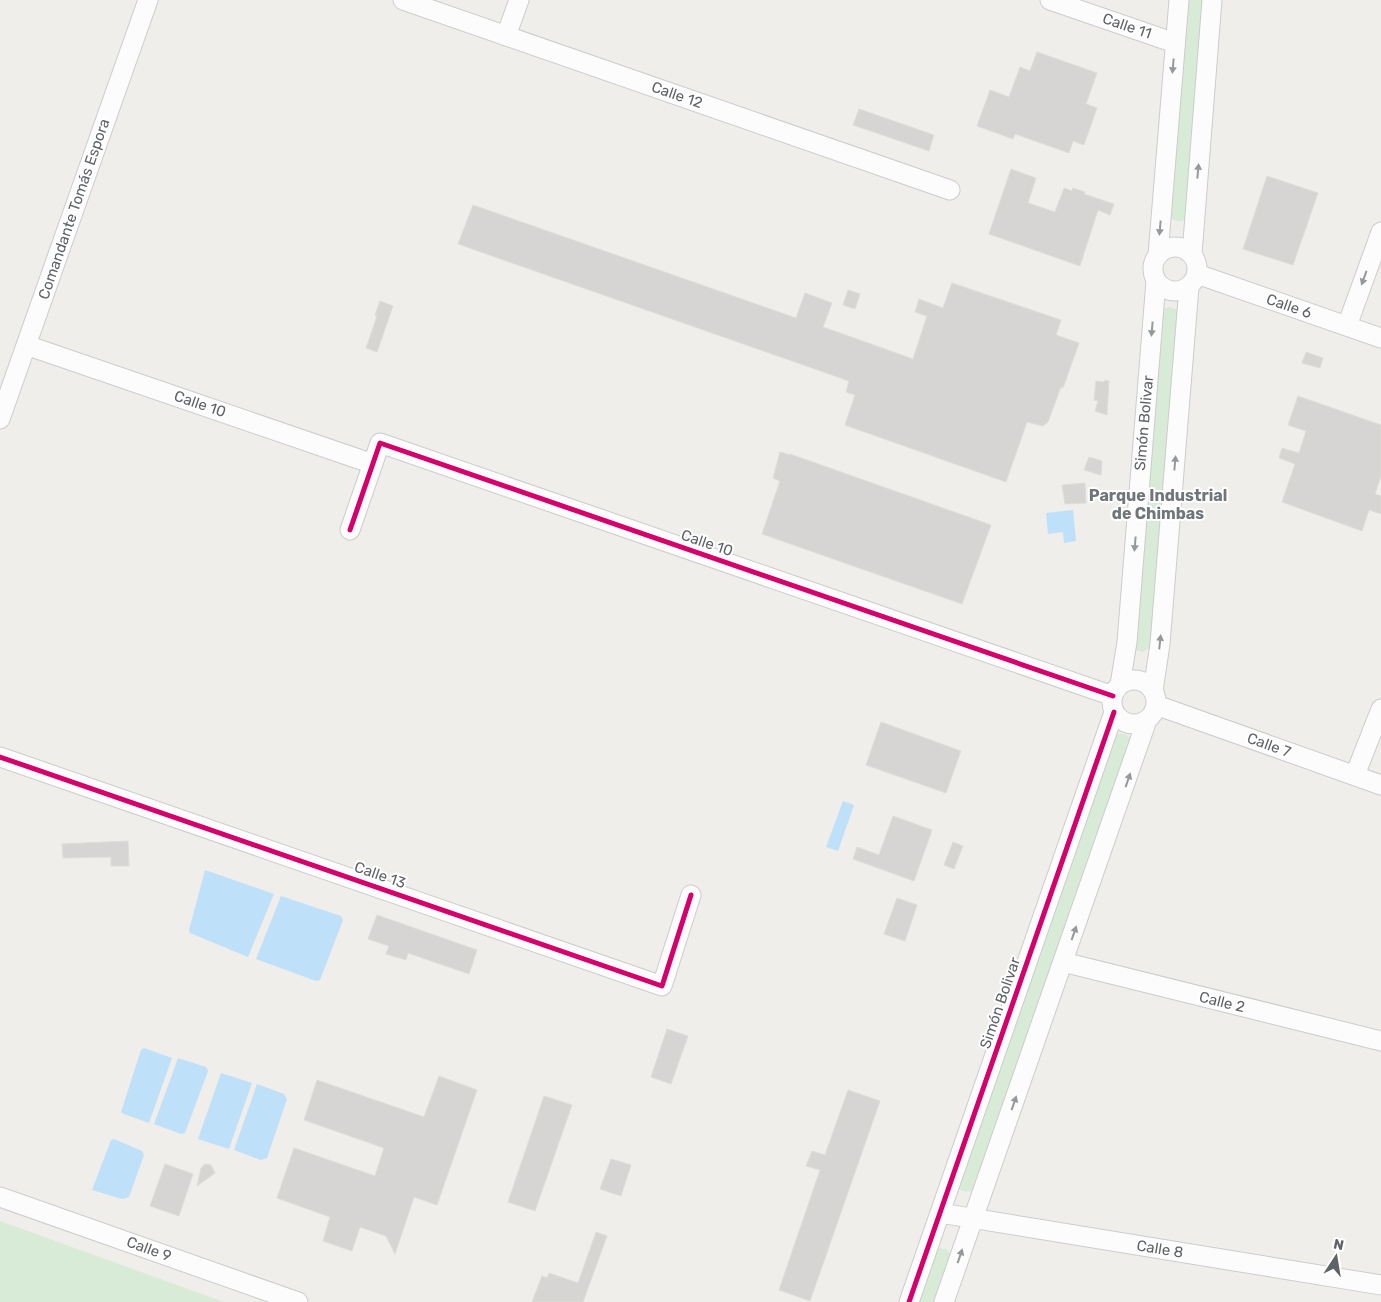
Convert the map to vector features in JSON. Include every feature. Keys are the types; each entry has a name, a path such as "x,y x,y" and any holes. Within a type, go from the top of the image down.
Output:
{"street":[{"name":"Comandante Tomás Espora","path":"0,418 148,0"},
{"name":"Calle 12","path":"403,0 950,190"},
{"path":"506,36 519,0"},
{"name":"Calle 11","path":"1050,0 1175,43"},
{"path":"1158,255 1179,0"},
{"path":"1192,254 1212,0"},
{"path":"1347,326 1381,232"},
{"path":"944,1302 1152,705 1160,644 1193,281 1197,264 1192,254 1187,250 1175,247 1163,251 1155,259 1153,270 1156,281 1160,286 1177,292 1193,281"},
{"name":"Simón Bolivar","path":"909,1302 1116,698 1127,642 1156,281"},
{"name":"Calle 6","path":"1193,281 1380,335"},
{"name":"Calle 10","path":"26,345 373,464"},
{"name":"Calle 10","path":"350,530 380,443 1116,698"},
{"path":"1126,681 1142,681 1148,685 1152,705 1140,724 1133,725 1125,723 1119,718 1116,698 1126,681"},
{"name":"Calle 7","path":"1152,705 1381,785"},
{"path":"1355,776 1381,709"},
{"name":"Calle 13","path":"0,757 662,986 691,896"},
{"name":"Calle 2","path":"1063,962 1381,1041"},
{"name":"Calle 9","path":"0,1196 298,1302"},
{"name":"Calle 8","path":"940,1213 1381,1285"}],"green space":[{"path":"1186,0 1207,0 1187,218 1183,221 1178,221 1170,217"},
{"path":"1170,307 1178,310 1150,648 1142,652 1132,646 1161,311"},
{"path":"1119,734 1127,735 1133,742 976,1189 968,1192 961,1190 957,1187 1115,736"},
{"path":"0,1221 224,1302 0,1302"},
{"path":"937,1248 946,1249 952,1256 936,1302 915,1302"}],"water":[{"path":"1073,510 1076,541 1064,543 1063,532 1048,534 1046,513"},
{"path":"843,801 854,805 838,851 826,847"},
{"path":"205,870 274,894 248,957 190,933 189,930"},
{"path":"281,896 341,916 343,920 320,980 316,981 256,959"},
{"path":"144,1048 172,1058 149,1123 121,1112 141,1050"},
{"path":"178,1058 206,1067 208,1071 185,1133 181,1134 154,1124"},
{"path":"221,1073 252,1083 229,1149 198,1139"},
{"path":"257,1084 284,1094 287,1099 267,1158 261,1160 234,1150"},
{"path":"114,1139 142,1151 144,1155 129,1197 122,1199 92,1190 111,1140"}],"building":[{"path":"1037,52 1097,73 1086,104 1097,108 1084,145 1073,141 1069,153 1015,134 1013,139 977,126 990,90 1009,97 1020,67 1030,71"},
{"path":"859,109 934,135 929,151 853,125"},
{"path":"1011,169 1036,178 1028,203 1055,212 1064,188 1072,191 1073,188 1085,192 1084,194 1114,204 1110,215 1098,210 1080,266 989,234"},
{"path":"1267,176 1318,193 1293,265 1243,249"},
{"path":"473,205 796,318 805,293 832,303 823,327 913,359 927,316 915,312 919,299 943,308 952,283 1061,320 1056,335 1079,343 1063,388 1061,387 1048,422 1043,426 1027,422 1006,482 845,425 855,395 846,392 849,381 458,244"},
{"path":"848,290 860,294 855,309 843,305"},
{"path":"380,301 393,306 377,352 366,348"},
{"path":"1306,352 1323,358 1320,368 1302,363"},
{"path":"1105,380 1109,381 1107,415 1095,411 1098,401 1094,400 1096,381 1104,382"},
{"path":"1298,396 1381,425 1381,476 1375,494 1381,496 1381,514 1369,510 1362,531 1282,502 1295,464 1279,458 1282,448 1299,453 1306,431 1288,425"},
{"path":"780,452 991,525 962,604 762,534 780,481 773,478"},
{"path":"1089,457 1102,461 1101,475 1084,470"},
{"path":"1085,483 1086,503 1065,504 1062,485"},
{"path":"881,722 961,751 946,793 866,765"},
{"path":"893,816 932,830 914,881 853,859 857,847 879,855"},
{"path":"128,841 129,866 111,866 111,857 63,858 62,844"},
{"path":"953,842 963,846 954,869 944,865"},
{"path":"897,898 917,905 905,941 884,934"},
{"path":"377,915 477,950 469,974 408,953 406,960 386,954 389,946 368,939"},
{"path":"667,1029 688,1036 671,1084 651,1077"},
{"path":"439,1076 477,1090 437,1205 414,1197 395,1254 386,1236 360,1227 352,1251 323,1241 330,1217 277,1198 294,1148 375,1176 384,1148 304,1120 317,1080 424,1117"},
{"path":"848,1090 880,1101 810,1301 779,1290 820,1170 806,1166 812,1151 825,1155"},
{"path":"544,1096 572,1105 535,1211 508,1202"},
{"path":"611,1159 631,1165 621,1196 600,1189"},
{"path":"165,1164 193,1174 179,1216 150,1206"},
{"path":"205,1164 211,1165 215,1173 197,1186 201,1168"},
{"path":"596,1232 607,1236 583,1302 532,1302 542,1276 547,1278 549,1273 578,1283"}],"cycle path":[{"path":"350,530 380,443 1113,696"},
{"path":"909,1302 1114,712"},
{"path":"0,757 662,986 691,895"}],"district":[{"name":"Parque Industrial de Chimbas","path":"1158,504"}]}
